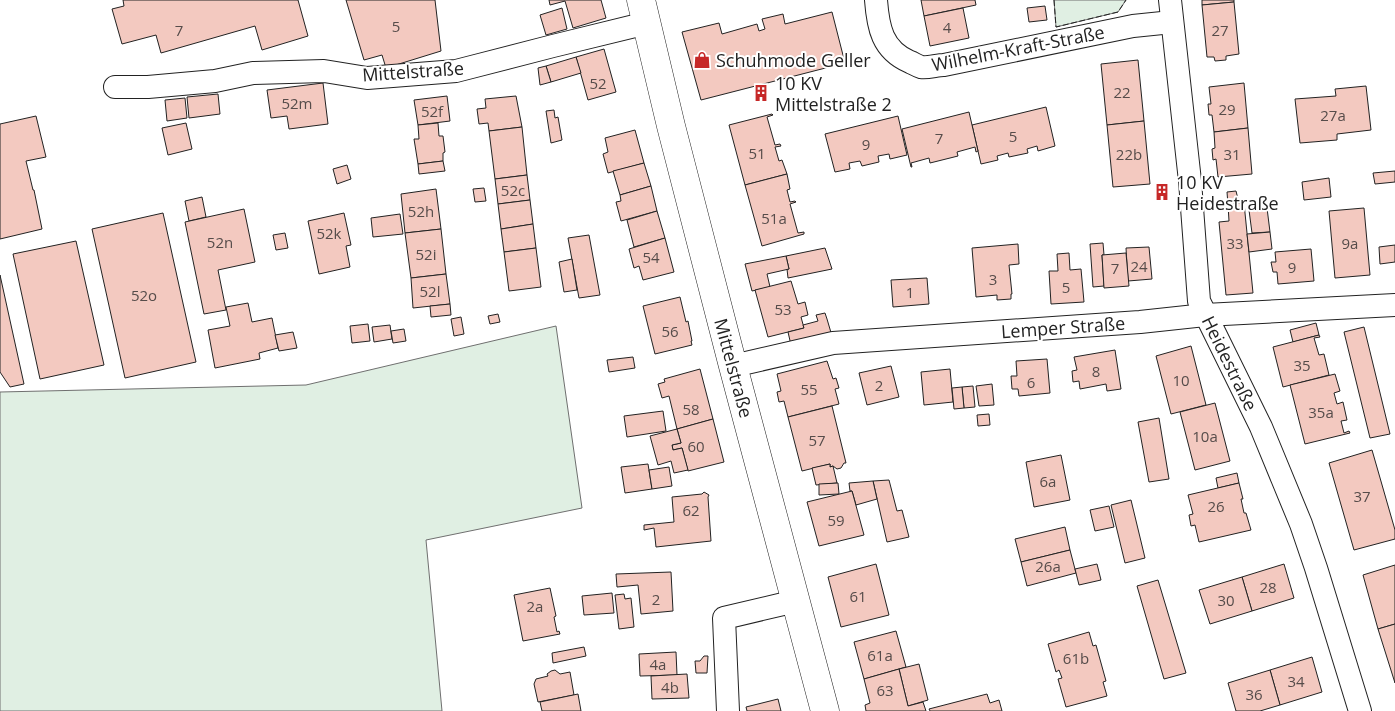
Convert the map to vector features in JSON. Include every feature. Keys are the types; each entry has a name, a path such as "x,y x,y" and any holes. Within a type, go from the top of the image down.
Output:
{"main road":[{"name":"Mittelstraße","path":"644,12 671,126 733,366 825,711"}],"street":[{"name":"Wilhelm-Kraft-Straße","path":"876,0 877,16 886,44 904,59 921,67 944,65 1133,26 1171,11"},
{"name":"Heidestraße","path":"1171,11 1190,181 1199,301 1261,427 1301,524 1360,711"},
{"name":"Mittelstraße","path":"115,87 215,81 253,73 324,71 368,78 456,71 553,46 644,12"},
{"name":"Lemper Straße","path":"733,366 833,343 1140,322 1205,315 1395,305"},
{"path":"728,711 724,618 796,601"}],"green space":[{"path":"1054,0 1126,0 1118,12 1056,27"},
{"path":"556,326 582,508 426,540 442,711 0,711 0,392 306,385"}],"building":[{"path":"123,0 298,0 308,36 262,50 255,26 161,53 156,35 122,44 112,9 124,6"},
{"path":"346,0 435,0 441,51 386,68 382,55 364,60"},
{"path":"549,0 601,0 606,18 573,28 565,1 550,5"},
{"path":"921,0 975,0 976,5 924,16"},
{"path":"1202,0 1234,0 1234,2 1202,5"},
{"path":"1234,2 1239,54 1226,56 1226,60 1215,61 1214,57 1207,57 1202,5"},
{"path":"1045,6 1047,20 1029,22 1027,8"},
{"path":"562,8 567,29 546,35 540,15"},
{"path":"963,8 969,38 930,46 924,16"},
{"path":"832,12 845,63 701,100 682,32 719,23 722,34 757,24 759,31 765,29 762,19 783,14 785,24"},
{"path":"604,49 616,92 588,100 576,57"},
{"path":"576,57 581,73 551,82 546,66"},
{"path":"1138,60 1144,121 1107,125 1101,64"},
{"path":"546,66 551,82 540,85 538,68"},
{"path":"323,83 328,124 289,129 287,116 271,118 267,90"},
{"path":"1244,83 1248,128 1214,132 1212,115 1209,115 1208,104 1211,104 1209,87"},
{"path":"1366,86 1371,130 1337,134 1337,140 1300,143 1295,99 1336,96 1335,89"},
{"path":"218,94 220,114 189,118 187,97"},
{"path":"447,96 450,121 418,125 414,100"},
{"path":"516,96 522,127 489,131 488,123 479,124 477,109 486,108 485,99"},
{"path":"185,98 187,118 167,121 165,100"},
{"path":"1046,107 1055,146 1038,151 1037,146 1027,149 1028,153 1009,157 1008,153 997,156 998,160 981,164 972,125"},
{"path":"554,110 555,118 558,117 562,140 551,143 546,111"},
{"path":"969,112 978,151 976,152 975,147 957,152 958,156 930,163 929,158 911,163 911,167 902,129"},
{"path":"772,114 767,117 775,145 780,144 781,146 775,147 779,161 782,160 787,174 745,185 729,125"},
{"path":"36,116 46,157 26,161 42,229 0,239 0,124"},
{"path":"898,116 907,155 890,159 889,154 878,156 879,162 862,166 860,161 849,163 850,169 835,172 825,134"},
{"path":"1144,121 1150,184 1113,187 1107,125"},
{"path":"186,123 192,149 168,155 162,128"},
{"path":"438,123 439,136 443,136 445,152 443,153 443,161 418,164 414,139 419,139 418,125"},
{"path":"522,127 527,175 495,179 489,131"},
{"path":"1248,128 1252,174 1218,177 1216,159 1213,160 1212,149 1215,148 1214,132"},
{"path":"635,130 644,163 608,173 603,154 608,152 605,138"},
{"path":"443,161 445,171 419,174 418,164"},
{"path":"644,163 651,186 620,195 613,171"},
{"path":"347,165 351,179 337,184 333,169"},
{"path":"1395,171 1395,182 1375,184 1373,173"},
{"path":"787,174 790,189 787,190 790,202 796,202 790,204 798,233 804,232 804,234 762,246 745,185"},
{"path":"527,175 530,200 498,204 495,179"},
{"path":"1329,178 1331,197 1304,200 1302,182"},
{"path":"651,186 657,211 621,221 616,202 621,201 620,195"},
{"path":"484,188 486,201 475,202 473,189"},
{"path":"436,189 441,229 405,233 401,194"},
{"name":"10 KV Heidestraße","path":"1167,189 1168,195 1158,196 1157,190"},
{"path":"1236,191 1239,203 1228,205 1227,192"},
{"path":"202,197 206,217 189,221 185,201"},
{"path":"530,200 533,224 501,229 498,204"},
{"path":"1244,203 1253,293 1226,295 1219,222 1229,221 1228,205"},
{"path":"1267,208 1270,232 1252,233 1249,210"},
{"path":"1364,208 1370,275 1335,278 1329,211"},
{"path":"244,209 255,262 218,270 226,310 204,314 185,222"},
{"path":"657,211 665,238 634,247 627,220"},
{"path":"163,213 196,362 125,378 92,229"},
{"path":"344,213 351,245 346,246 350,267 319,274 308,221"},
{"path":"400,214 403,234 373,237 371,218"},
{"path":"533,224 536,248 504,252 501,229"},
{"path":"441,229 446,274 411,278 405,233"},
{"path":"1270,232 1272,249 1249,252 1247,234"},
{"path":"285,233 288,248 276,250 273,235"},
{"path":"589,235 600,295 579,298 568,238"},
{"path":"665,238 674,272 643,280 639,266 634,268 629,249"},
{"path":"76,241 104,365 40,379 13,254"},
{"path":"1103,243 1104,286 1093,287 1090,244"},
{"path":"1018,244 1019,264 1009,265 1011,299 997,300 997,295 976,297 972,248"},
{"path":"1395,245 1395,262 1380,264 1379,247"},
{"path":"1149,247 1152,279 1128,281 1126,248"},
{"path":"536,248 541,287 509,291 504,252"},
{"path":"825,248 832,269 788,278 787,269 789,269 786,256"},
{"path":"1311,249 1314,281 1278,284 1277,272 1273,272 1271,262 1276,262 1275,252"},
{"path":"1069,253 1070,270 1081,269 1084,302 1051,304 1049,271 1058,271 1057,254"},
{"path":"1126,253 1129,286 1104,288 1102,255"},
{"path":"786,256 789,269 767,274 770,287 752,291 745,264"},
{"path":"572,259 577,290 564,292 559,262"},
{"path":"446,274 450,304 413,308 411,278"},
{"path":"0,275 24,384 10,387 0,372"},
{"path":"927,278 929,304 893,307 891,280"},
{"path":"791,281 798,304 805,302 808,315 801,317 804,328 768,337 755,290"},
{"path":"680,297 686,322 688,321 692,345 655,354 643,306"},
{"path":"248,303 252,322 272,318 278,348 259,353 260,359 215,368 208,330 230,326 226,307"},
{"path":"450,304 451,315 431,317 430,306"},
{"path":"825,313 832,336 791,345 788,332 804,328 803,325 818,321 816,315"},
{"path":"498,314 500,322 490,324 488,316"},
{"path":"461,317 464,334 454,336 451,319"},
{"path":"1316,323 1319,335 1293,342 1290,330"},
{"path":"368,324 370,341 352,343 350,326"},
{"path":"390,325 392,339 374,342 372,327"},
{"path":"1364,327 1390,434 1370,438 1344,332"},
{"path":"404,329 406,341 393,343 391,331"},
{"path":"293,332 297,348 279,351 275,335"},
{"path":"1319,335 1320,337 1314,338 1319,355 1324,354 1329,375 1283,387 1273,347"},
{"path":"1191,346 1206,405 1171,414 1156,356"},
{"path":"1115,350 1121,389 1107,391 1106,384 1080,389 1079,381 1073,382 1072,371 1077,370 1074,357"},
{"path":"633,357 635,368 609,372 607,360"},
{"path":"1047,359 1050,393 1019,396 1018,389 1012,389 1011,376 1017,376 1016,361"},
{"path":"827,361 833,379 836,378 839,388 835,389 839,404 788,417 784,401 779,402 777,392 781,391 777,374"},
{"path":"891,366 899,397 867,405 859,373"},
{"path":"700,369 713,419 677,429 669,396 662,398 658,384 665,382 664,379"},
{"path":"950,369 953,402 924,405 921,372"},
{"path":"1335,374 1340,391 1334,393 1337,404 1343,402 1347,420 1341,421 1344,433 1349,431 1350,433 1305,444 1290,385"},
{"path":"992,384 994,405 979,406 976,386"},
{"path":"973,386 975,407 964,408 962,387"},
{"path":"962,387 964,408 954,409 952,388"},
{"path":"1215,403 1230,461 1195,470 1180,412"},
{"path":"832,406 846,463 837,469 833,466 830,467 830,464 802,471 788,417"},
{"path":"663,411 666,431 627,437 624,416"},
{"path":"989,414 990,425 978,426 977,415"},
{"path":"1159,418 1169,479 1149,482 1138,422"},
{"path":"713,419 724,462 688,471 682,448 673,450 672,445 681,443 677,429"},
{"path":"677,429 681,443 672,445 673,450 682,448 688,470 674,473 671,461 658,465 650,436"},
{"path":"1372,450 1395,530 1395,539 1354,550 1329,463"},
{"path":"1061,455 1070,500 1034,507 1026,462"},
{"path":"648,464 652,489 625,493 621,467"},
{"path":"830,464 830,467 833,466 837,483 816,485 812,468"},
{"path":"669,467 672,486 652,489 649,470"},
{"path":"1237,473 1239,483 1218,488 1216,478"},
{"path":"889,480 897,511 902,510 909,537 887,542 873,481"},
{"path":"873,481 877,499 856,505 849,483"},
{"path":"838,483 839,494 819,495 819,484"},
{"path":"1239,483 1244,513 1246,513 1251,530 1199,542 1195,525 1191,526 1189,515 1193,514 1188,495"},
{"path":"852,491 864,535 819,546 807,502"},
{"path":"704,492 709,495 711,541 656,547 654,528 644,530 644,525 674,522 672,497 702,494"},
{"path":"1131,500 1145,558 1125,563 1111,505"},
{"path":"1109,506 1114,527 1095,531 1090,510"},
{"path":"1065,527 1070,550 1021,562 1015,539"},
{"path":"1070,550 1076,573 1027,586 1021,562"},
{"path":"876,564 889,615 841,627 828,577"},
{"path":"1097,564 1101,580 1079,585 1075,569"},
{"path":"1284,564 1294,598 1252,611 1242,577"},
{"path":"1395,565 1395,624 1378,629 1363,575"},
{"path":"671,572 673,611 641,614 638,585 617,587 616,574"},
{"path":"1242,577 1252,611 1210,624 1199,590"},
{"path":"1158,580 1186,673 1164,679 1137,586"},
{"path":"550,588 556,616 554,617 557,632 559,631 560,634 523,641 514,595"},
{"path":"612,593 614,613 584,615 582,596"},
{"path":"624,594 625,599 631,598 634,627 619,629 615,595"},
{"path":"1395,624 1395,683 1378,629"},
{"path":"896,631 906,667 864,679 854,642"},
{"path":"1089,632 1093,646 1096,645 1106,681 1103,682 1107,696 1066,707 1058,679 1062,678 1059,670 1056,672 1048,644"},
{"path":"584,647 586,656 553,663 552,653"},
{"path":"676,652 677,675 640,676 639,654"},
{"path":"704,656 708,656 707,673 696,673 695,661 700,661"},
{"path":"1312,657 1322,692 1280,705 1270,670"},
{"path":"919,664 928,700 908,706 899,669"},
{"path":"899,669 908,706 923,702 926,711 866,711 865,705 870,703 864,679"},
{"path":"555,670 560,674 570,672 574,695 538,702 534,684 536,679 548,676 547,674"},
{"path":"1270,670 1280,705 1260,711 1236,711 1228,683"},
{"path":"687,674 689,698 652,699 651,676"},
{"path":"578,694 581,711 542,711 540,702"},
{"path":"987,694 990,703 999,700 1002,711 930,711 929,709"},
{"path":"778,699 781,711 747,711 746,707"}],"fence":[{"path":"1054,0 1056,27 1118,12 1126,0"}],"place":[{"name":"Schuhmode Geller","path":"702,60"},
{"name":"10 KV Mittelstraße 2","path":"761,93"},
{"name":"10 KV Heidestraße","path":"1162,192"}]}
